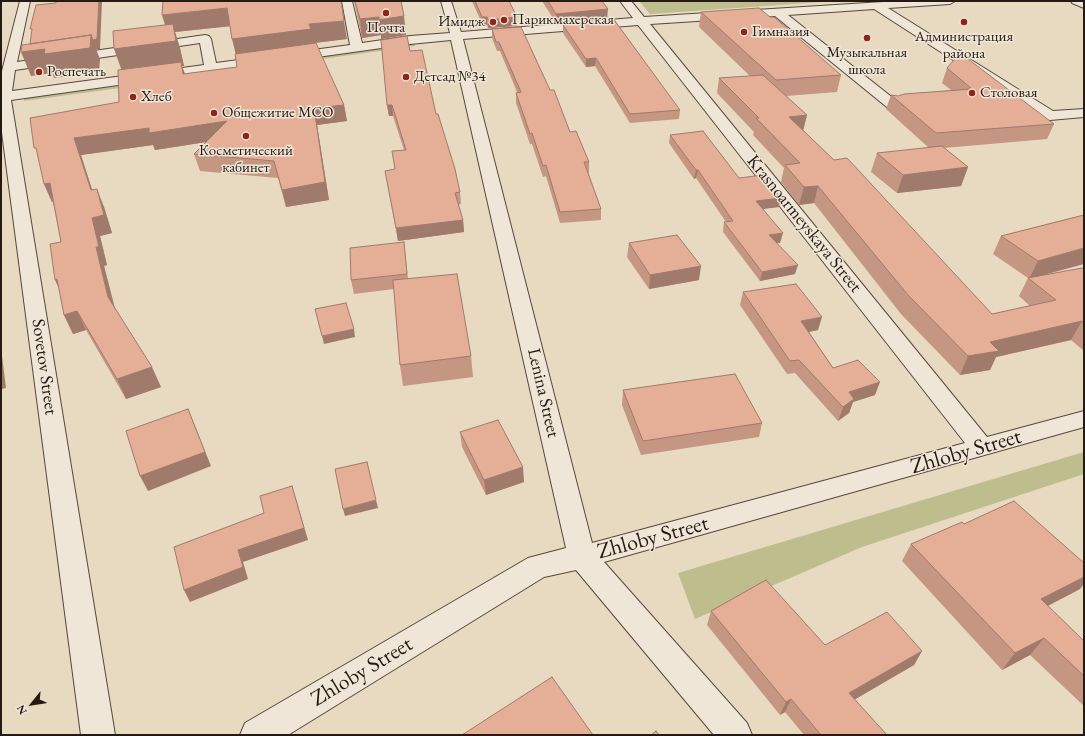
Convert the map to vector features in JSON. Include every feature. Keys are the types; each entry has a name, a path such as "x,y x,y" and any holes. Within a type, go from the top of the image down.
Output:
{"street":[{"name":"Sovetov Street","path":"26,1 9,67 3,101 98,735"},
{"path":"347,1 357,48"},
{"name":"Lenina Street","path":"446,1 457,38 582,557 735,735"},
{"name":"Krasnoarmeyskaya Street","path":"625,1 982,447"},
{"path":"3,101 211,68 410,40 457,38 641,21 950,1"},
{"path":"1076,1 1084,5"},
{"path":"877,6 1050,116 1084,113"},
{"path":"777,12 893,105"},
{"path":"3,101 416,48 457,38"},
{"path":"9,67 205,39 211,68"},
{"name":"Zhloby Street","path":"256,735 538,566 582,557 1084,419"}],"green space":[{"path":"639,1 837,1 650,14"},
{"path":"415,42 415,46 294,63 301,57"},
{"path":"198,71 187,79 24,101 24,95"},
{"path":"1084,452 1084,474 862,547 695,619 678,573"}],"building":[{"path":"56,1 99,1 97,39 93,40 91,35 30,44 32,29 30,29 36,5 56,3"},
{"path":"163,1 341,1 344,21 309,24 311,29 232,39 227,8 162,15"},
{"path":"355,1 401,1 404,16 379,20 379,17 360,19"},
{"path":"475,1 509,1 517,17 488,20 487,17 482,17"},
{"path":"548,1 602,1 608,9 556,14"},
{"path":"759,8 770,17 774,17 841,75 776,80 701,12"},
{"path":"615,21 680,110 630,114 596,58 586,59 563,25"},
{"path":"173,24 176,41 114,49 113,31"},
{"path":"521,27 550,90 554,90 570,132 576,131 589,162 584,162 601,209 560,212 546,165 543,166 516,93 521,92 499,42 496,42 492,29"},
{"path":"91,35 90,48 44,54 45,49 21,52 22,45"},
{"path":"407,36 410,51 422,50 436,114 438,114 455,169 460,192 455,193 463,220 396,228 385,171 395,169 392,151 406,150 392,105 387,105 381,40"},
{"path":"316,43 344,105 314,108 325,182 282,190 274,161 194,154 227,121 149,133 149,128 74,138 91,190 97,189 104,215 92,218 99,247 96,247 108,297 152,367 117,379 77,311 64,315 57,279 55,280 50,244 61,242 50,183 44,184 36,148 34,148 30,118 119,102 118,70 181,62 183,74 237,67 235,54"},
{"path":"960,53 1054,124 936,133 891,95 898,96 904,94 972,89 947,68"},
{"path":"763,75 807,115 789,117 834,160 847,158 992,314 1056,300 1028,278 1082,268 1084,269 1084,323 1082,321 990,342 999,351 968,356 908,295 818,186 804,187 785,165 800,163 756,118 759,118 719,78"},
{"path":"703,131 739,178 763,175 781,198 756,201 783,233 769,235 798,265 762,272 724,222 733,221 698,170 696,170 670,135"},
{"path":"942,146 968,167 903,175 877,153"},
{"path":"1084,215 1084,248 1038,261 1001,236"},
{"path":"677,235 701,266 650,275 629,243"},
{"path":"404,242 407,274 351,280 350,248"},
{"path":"457,274 471,356 400,365 393,280"},
{"path":"796,284 822,317 801,321 833,368 858,360 880,382 849,392 854,399 843,407 799,360 790,361 743,292"},
{"path":"346,303 354,329 322,336 315,309"},
{"path":"735,374 762,423 643,441 623,390"},
{"path":"188,409 205,452 140,476 126,431"},
{"path":"498,420 523,467 484,480 460,432"},
{"path":"367,462 376,500 343,509 335,469"},
{"path":"292,486 304,528 238,550 243,567 184,590 174,547 264,513 260,496"},
{"path":"1014,501 1084,563 1084,577 1041,599 1084,641 1084,676 1044,638 1015,653 911,544 962,522 964,524"},
{"path":"766,580 825,645 887,612 922,651 849,693 887,735 821,735 791,699 786,702 711,611"},
{"path":"552,677 593,735 462,735"},
{"path":"656,731 659,735 651,735"}],"place":[{"name":"Почта","path":"386,13"},
{"name":"Парикмахерская","path":"504,20"},
{"name":"Имидж","path":"493,22"},
{"name":"Администрация района","path":"964,22"},
{"name":"Гимназия","path":"744,32"},
{"name":"Музыкальная школа","path":"867,38"},
{"name":"Роспечать","path":"39,72"},
{"name":"Детсад №34","path":"406,77"},
{"name":"Столовая","path":"972,93"},
{"name":"Хлеб","path":"133,97"},
{"name":"Общежитие МСО","path":"214,113"},
{"name":"Косметический кабинет","path":"246,136"}]}
